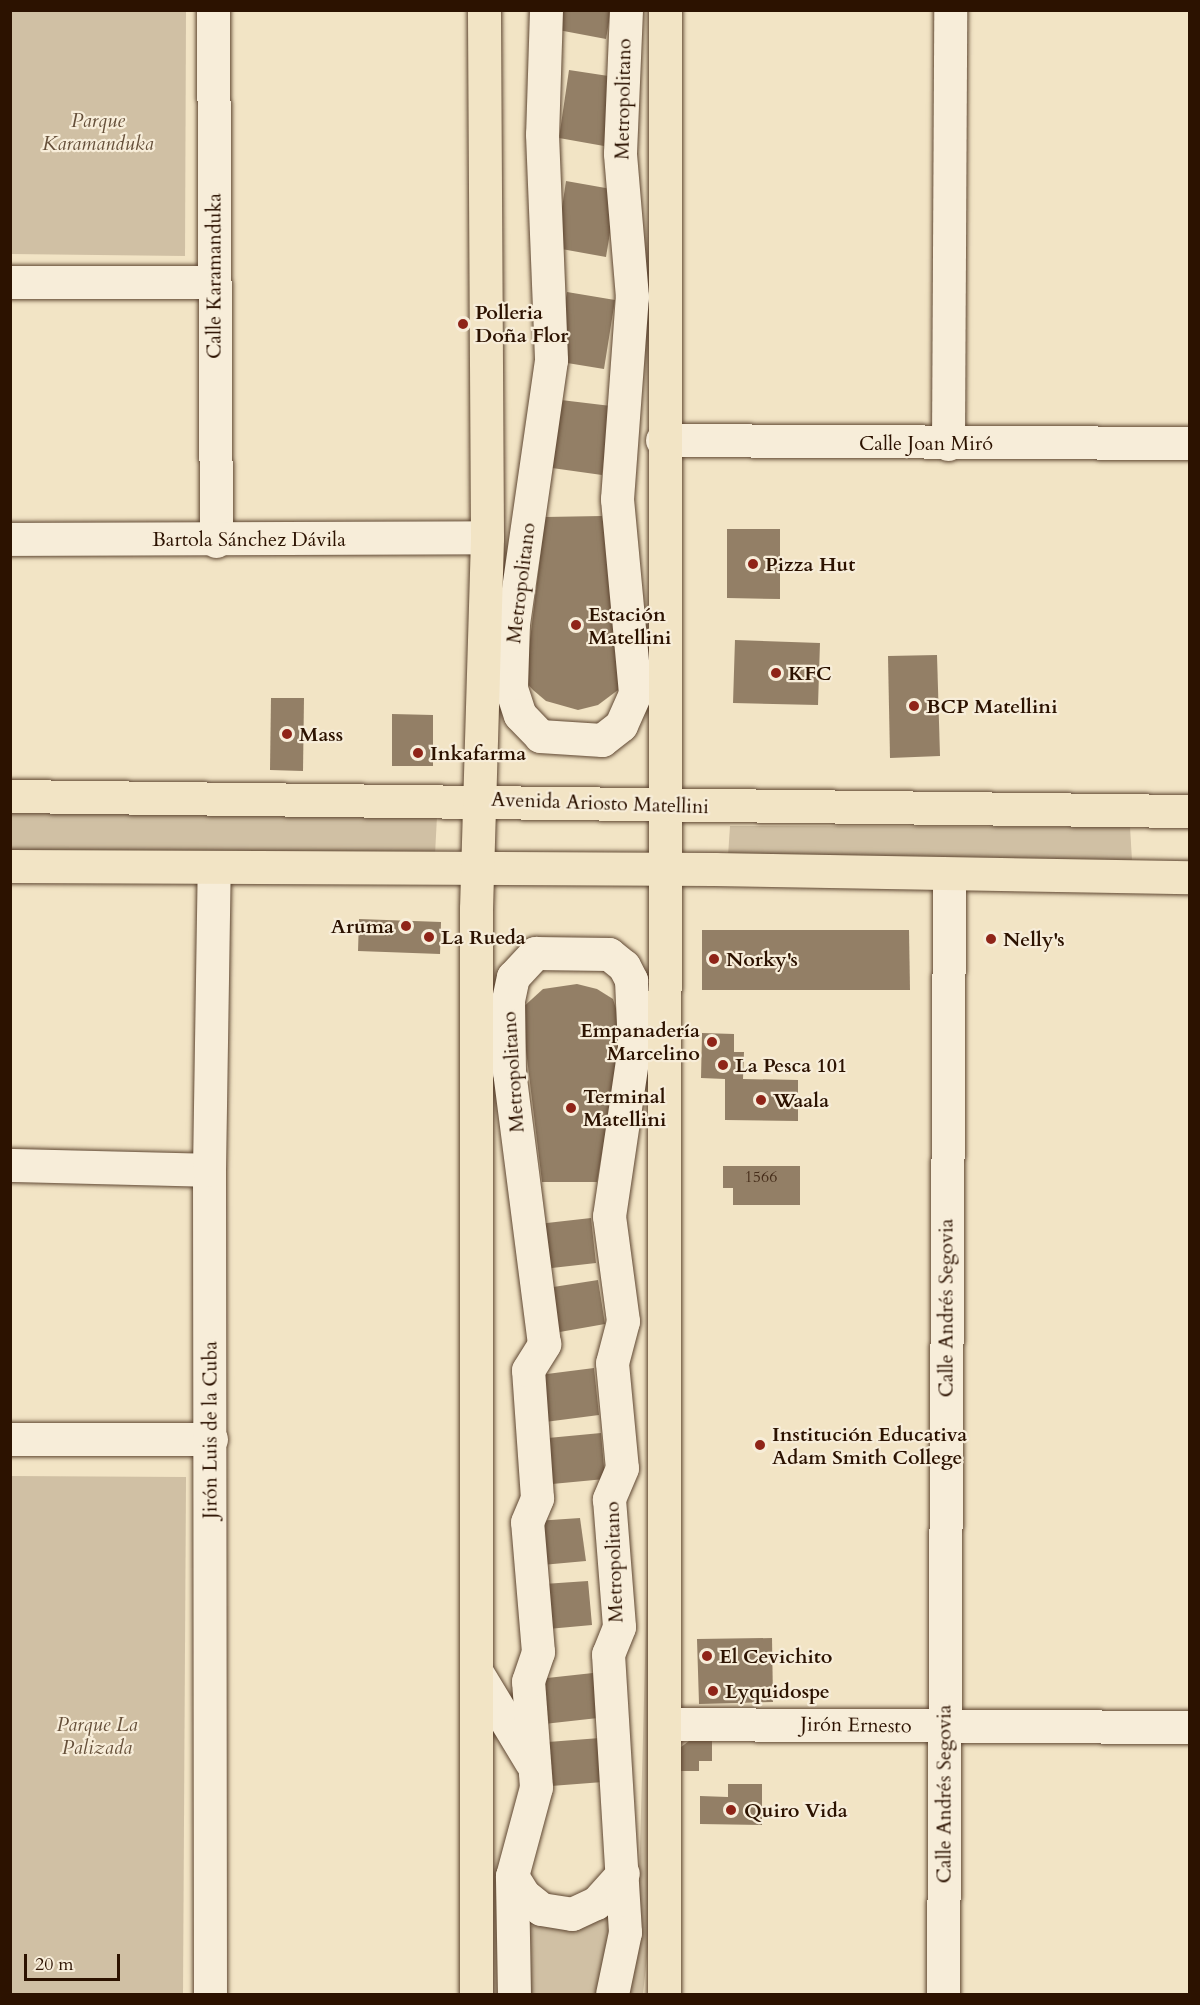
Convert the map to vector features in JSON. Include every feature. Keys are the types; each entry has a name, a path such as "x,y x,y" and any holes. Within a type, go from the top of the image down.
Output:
{"main road":[{"path":"476,1995 476,869 487,537 484,10"},
{"path":"664,10 662,440 666,805 664,1995"},
{"name":"Avenida Ariosto Matellini","path":"10,796 478,800 666,805 1190,811"},
{"path":"10,866 665,869 1190,877"}],"street":[{"name":"Calle Karamanduka","path":"213,10 216,541"},
{"name":"Metropolitano","path":"546,10 542,134 551,360 513,622 511,688 520,715 540,736 602,740 621,725 635,693 617,499 632,297 620,153 626,10"},
{"path":"948,444 950,10"},
{"path":"10,282 214,282"},
{"name":"Calle Joan Miró","path":"662,440 948,444 1190,443"},
{"name":"Bartola Sánchez Dávila","path":"10,539 216,541 487,537"},
{"name":"Jirón Luis de la Cuba","path":"210,1995 211,1439 208,1170 214,867"},
{"name":"Calle Andrés Segovia","path":"943,1995 949,874"},
{"name":"Metropolitano","path":"514,1995 512,1876 536,1787 528,1681 538,1652 527,1522 537,1498 528,1370 544,1344 509,1072 508,1000 513,977 535,953 603,953 619,961 631,980 634,1047 609,1216 623,1321 612,1363 622,1468 609,1499 619,1627 608,1654 625,1932 612,1995"},
{"path":"10,1165 208,1170"},
{"path":"10,1439 211,1439"},
{"path":"476,1671 535,1767"},
{"name":"Jirón Ernesto","path":"666,1724 1190,1727"},
{"path":"512,1876 524,1895 541,1909 572,1914 596,1904 623,1873"}],"green space":[{"name":"Parque Karamanduka","path":"11,10 186,11 185,256 11,254"},
{"path":"11,813 437,816 435,855 11,851"},
{"path":"730,826 1130,827 1132,860 728,856"},
{"name":"Parque La Palizada","path":"11,1476 186,1477 183,1994 11,1994"},
{"path":"649,1514 651,1919 643,1994 624,1994 639,1886"},
{"path":"608,1915 613,1916 603,1994 531,1994 530,1927 539,1923 562,1928 590,1924"}],"building":[{"path":"556,10 611,10 606,39 553,29"},
{"path":"569,70 615,77 604,146 559,138"},
{"path":"566,181 617,190 606,257 556,248"},
{"path":"567,292 615,300 604,369 555,361"},
{"path":"561,400 611,406 602,475 552,468"},
{"name":"Estación Matellini","path":"602,516 625,656 618,690 598,705 578,710 546,701 525,681 545,517"},
{"name":"Pizza Hut","path":"727,529 780,529 780,599 727,598"},
{"name":"KFC","path":"735,640 820,643 818,705 733,703"},
{"name":"BCP Matellini","path":"937,655 940,756 890,758 888,656"},
{"name":"Mass","path":"271,698 304,698 303,771 270,770"},
{"path":"392,714 433,715 433,766 392,766"},
{"path":"359,919 441,922 440,954 358,951"},
{"path":"702,930 909,930 910,990 702,990"},
{"name":"Terminal Matellini","path":"577,984 597,989 613,999 623,1031 597,1182 542,1182 521,1009 543,989"},
{"name":"Waala","path":"702,1033 734,1034 734,1052 744,1052 743,1079 798,1080 798,1121 725,1120 725,1079 701,1078"},
{"path":"723,1166 800,1166 800,1205 733,1205 733,1188 723,1188"},
{"path":"591,1218 596,1263 543,1269 538,1224"},
{"path":"598,1280 605,1324 554,1333 547,1288"},
{"path":"594,1368 599,1415 545,1422 539,1375"},
{"path":"601,1433 605,1479 552,1484 548,1438"},
{"path":"580,1518 586,1561 542,1565 536,1521"},
{"path":"588,1581 592,1625 548,1629 544,1584"},
{"path":"772,1638 773,1702 699,1704 697,1639"},
{"path":"593,1673 598,1718 544,1724 538,1679"},
{"path":"600,1738 603,1782 551,1786 548,1742"},
{"name":"Quiro Vida","path":"689,1741 712,1741 712,1761 699,1761 699,1771 681,1771 681,1747"},
{"name":"Quiro Vida","path":"728,1784 762,1784 762,1825 700,1824 700,1796 728,1797"}],"place":[{"name":"Polleria Doña Flor","path":"463,324"},
{"name":"Pizza Hut","path":"753,564"},
{"name":"Estación Matellini","path":"576,625"},
{"name":"KFC","path":"776,673"},
{"name":"BCP Matellini","path":"914,706"},
{"name":"Mass","path":"287,734"},
{"name":"Inkafarma","path":"418,753"},
{"name":"Aruma","path":"406,926"},
{"name":"La Rueda","path":"429,937"},
{"name":"Nelly's","path":"991,939"},
{"name":"Norky's","path":"714,959"},
{"name":"Empanadería Marcelino","path":"712,1042"},
{"name":"La Pesca 101","path":"723,1065"},
{"name":"Waala","path":"761,1100"},
{"name":"Terminal Matellini","path":"571,1108"},
{"name":"Institución Educativa Adam Smith College","path":"760,1445"},
{"name":"El Cevichito","path":"707,1656"},
{"name":"Lyquidospe","path":"713,1691"},
{"name":"Quiro Vida","path":"731,1810"}]}
